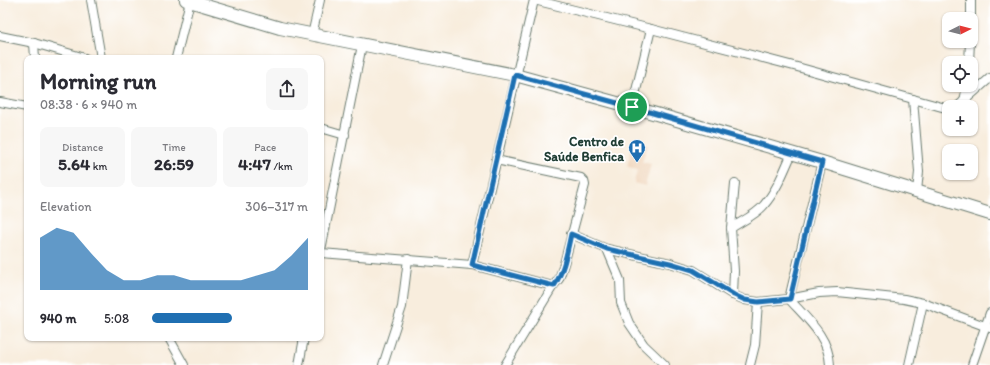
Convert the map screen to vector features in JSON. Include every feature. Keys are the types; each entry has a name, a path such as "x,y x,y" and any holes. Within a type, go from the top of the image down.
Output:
{"main road":[{"path":"188,1 280,28 515,75 792,153 990,214"}],"street":[{"path":"90,0 100,55"},
{"path":"312,35 320,0"},
{"path":"472,265 515,75 534,0 790,65 942,107"},
{"path":"971,0 971,12"},
{"path":"177,55 188,1"},
{"path":"632,107 651,29"},
{"path":"0,36 34,43 75,55"},
{"path":"34,43 35,55"},
{"path":"324,236 362,45"},
{"path":"966,100 990,78"},
{"path":"913,99 919,172 917,192"},
{"path":"0,102 24,106"},
{"path":"324,129 345,135"},
{"path":"731,228 764,206 778,185 792,153"},
{"path":"496,160 581,178 585,185 559,279 505,365"},
{"path":"790,299 822,162"},
{"path":"734,295 734,264 731,228 735,183"},
{"path":"571,234 607,249 670,263 693,270 745,300 758,302 790,299 819,293 838,292 904,298 923,303 988,327"},
{"path":"607,249 620,280 621,303 629,323 644,345 665,365"},
{"path":"324,253 472,265 554,286"},
{"path":"383,365 402,307 408,259"},
{"path":"790,299 822,336 826,345 830,365"},
{"path":"750,365 754,345 758,302"},
{"path":"909,365 923,303"},
{"path":"972,365 988,327 990,313"},
{"path":"171,341 184,365"},
{"path":"299,365 303,341"}],"shaded area":[{"name":"Centro de Saúde Benfica","path":"634,140 648,145 642,162 651,164 645,186 634,183 637,170 627,166"}],"place":[{"name":"Centro de Saúde Benfica","path":"637,163"}],"route":[{"path":"515,75 632,107 822,162 790,299 758,302 745,300 693,270 670,263 607,249 571,234 564,264 559,279 554,286 472,265 515,75"}]}
